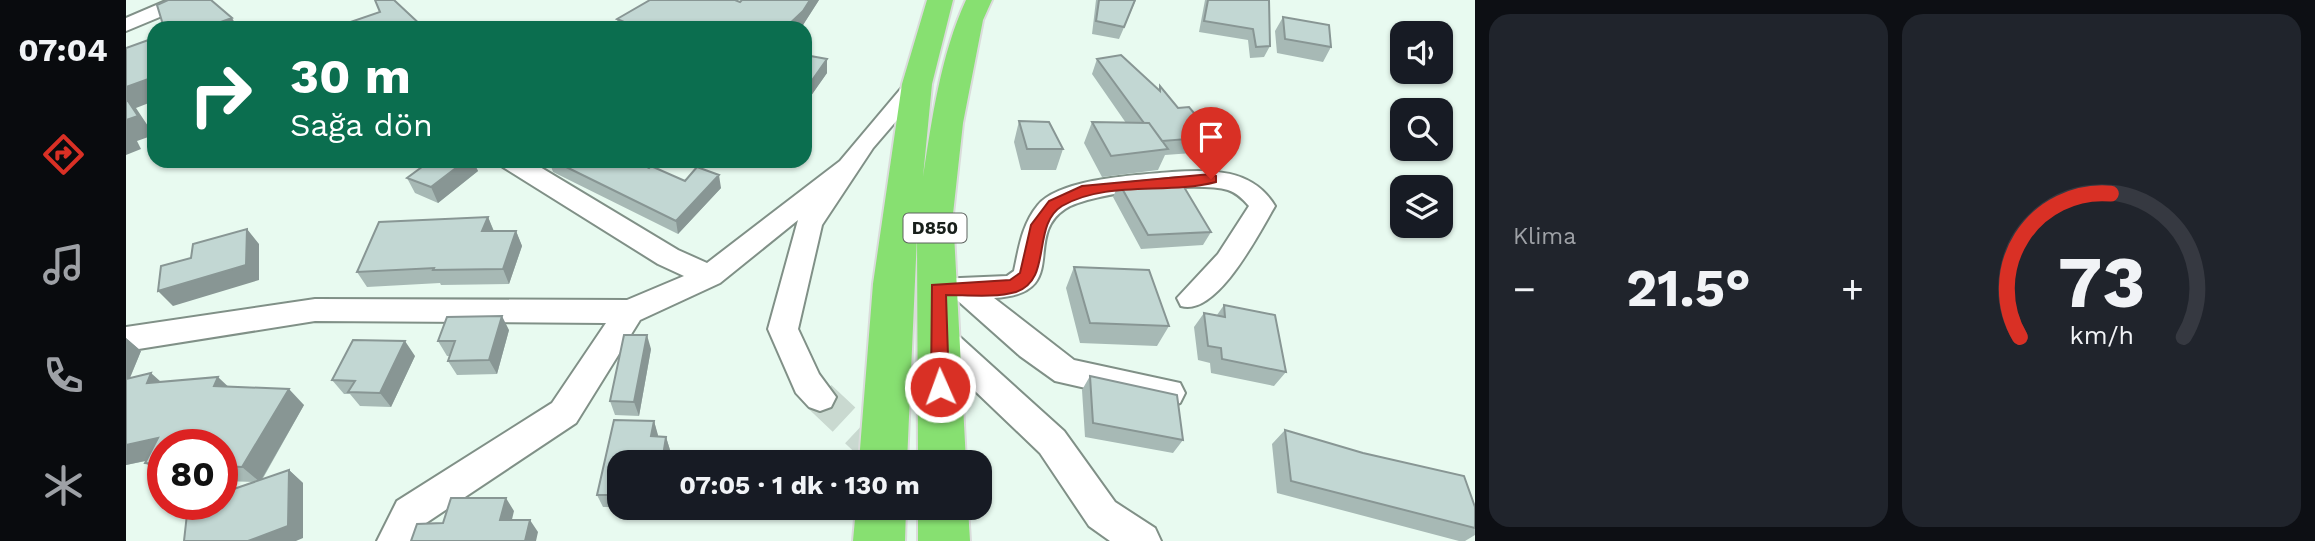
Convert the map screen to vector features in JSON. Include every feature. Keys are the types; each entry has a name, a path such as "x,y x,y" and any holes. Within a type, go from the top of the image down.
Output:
{"highway":[{"name":"D850","path":"884,450 893,284 917,84 940,0"},
{"name":"D850","path":"942,450 939,337 951,290 935,214 947,123 970,20 979,0"},
{"path":"879,541 880,520"},
{"path":"943,520 944,541"}],"street":[{"path":"126,25 184,0"},
{"path":"820,397 807,383 783,329 809,224 865,144 917,84"},
{"path":"126,339 315,310 630,312 710,276 852,164"},
{"path":"523,168 668,257 710,276"},
{"path":"951,290 1013,286 1027,276 1039,225 1054,204 1082,191 1211,179 1233,182 1247,189 1262,206 1228,261 1191,298"},
{"path":"951,290 1066,372 1169,393"},
{"path":"396,541 410,513 564,413 630,312"},
{"path":"939,337 1052,442 1102,514 1142,541"}],"building":[{"path":"168,0 211,0 232,18 224,21 162,21 157,5"},
{"path":"375,0 394,0 416,21 354,21 380,12"},
{"path":"650,0 810,0 792,21 617,19"},
{"path":"1099,0 1135,0 1124,27 1096,21"},
{"path":"1208,0 1269,0 1270,46 1256,47 1253,29 1204,21"},
{"path":"1283,17 1329,25 1331,47 1285,39"},
{"path":"147,40 147,80 126,87 126,48"},
{"path":"1121,55 1160,91 1160,86 1178,108 1189,107 1214,137 1162,141 1149,123 1144,123 1097,59"},
{"path":"812,56 827,59 812,80"},
{"path":"126,98 138,116 126,120"},
{"path":"1019,121 1049,122 1063,149 1027,149"},
{"path":"1092,122 1149,123 1168,149 1111,156"},
{"path":"421,168 456,168 431,187 407,178"},
{"path":"568,168 656,168 685,181 696,168 719,175 676,221"},
{"path":"1178,177 1211,232 1148,235 1119,183"},
{"path":"488,217 482,231 516,231 503,269 433,270 434,268 357,272 379,222"},
{"path":"247,229 246,265 158,291 161,266 191,258 193,244"},
{"path":"1074,267 1149,270 1169,326 1090,323"},
{"path":"1224,305 1275,315 1286,372 1222,359 1221,348 1208,346 1204,313 1225,317"},
{"path":"502,316 489,360 448,361 455,341 438,341 447,317"},
{"path":"624,335 647,335 634,402 610,401"},
{"path":"353,340 405,341 380,393 348,392 355,381 332,380"},
{"path":"151,373 147,383 218,377 214,386 289,389 242,467 238,467 238,429 147,429 147,440 126,445 126,379"},
{"path":"1090,376 1177,395 1183,440 1093,423"},
{"path":"614,420 654,421 651,436 666,437 664,450 607,450"},
{"path":"1285,430 1363,453 1464,476 1475,507 1475,528 1291,481"},
{"path":"607,451 607,495 597,495"},
{"path":"289,470 288,526 248,541 184,541 186,520 238,520 238,488"},
{"path":"451,498 506,498 500,520 530,520 525,541 411,541 417,524 443,523"}],"tunnel":[{"path":"820,397 876,450"}],"route":[{"path":"940,387 937,290 1013,286 1027,276 1039,225 1054,204 1082,191 1211,179"}]}
